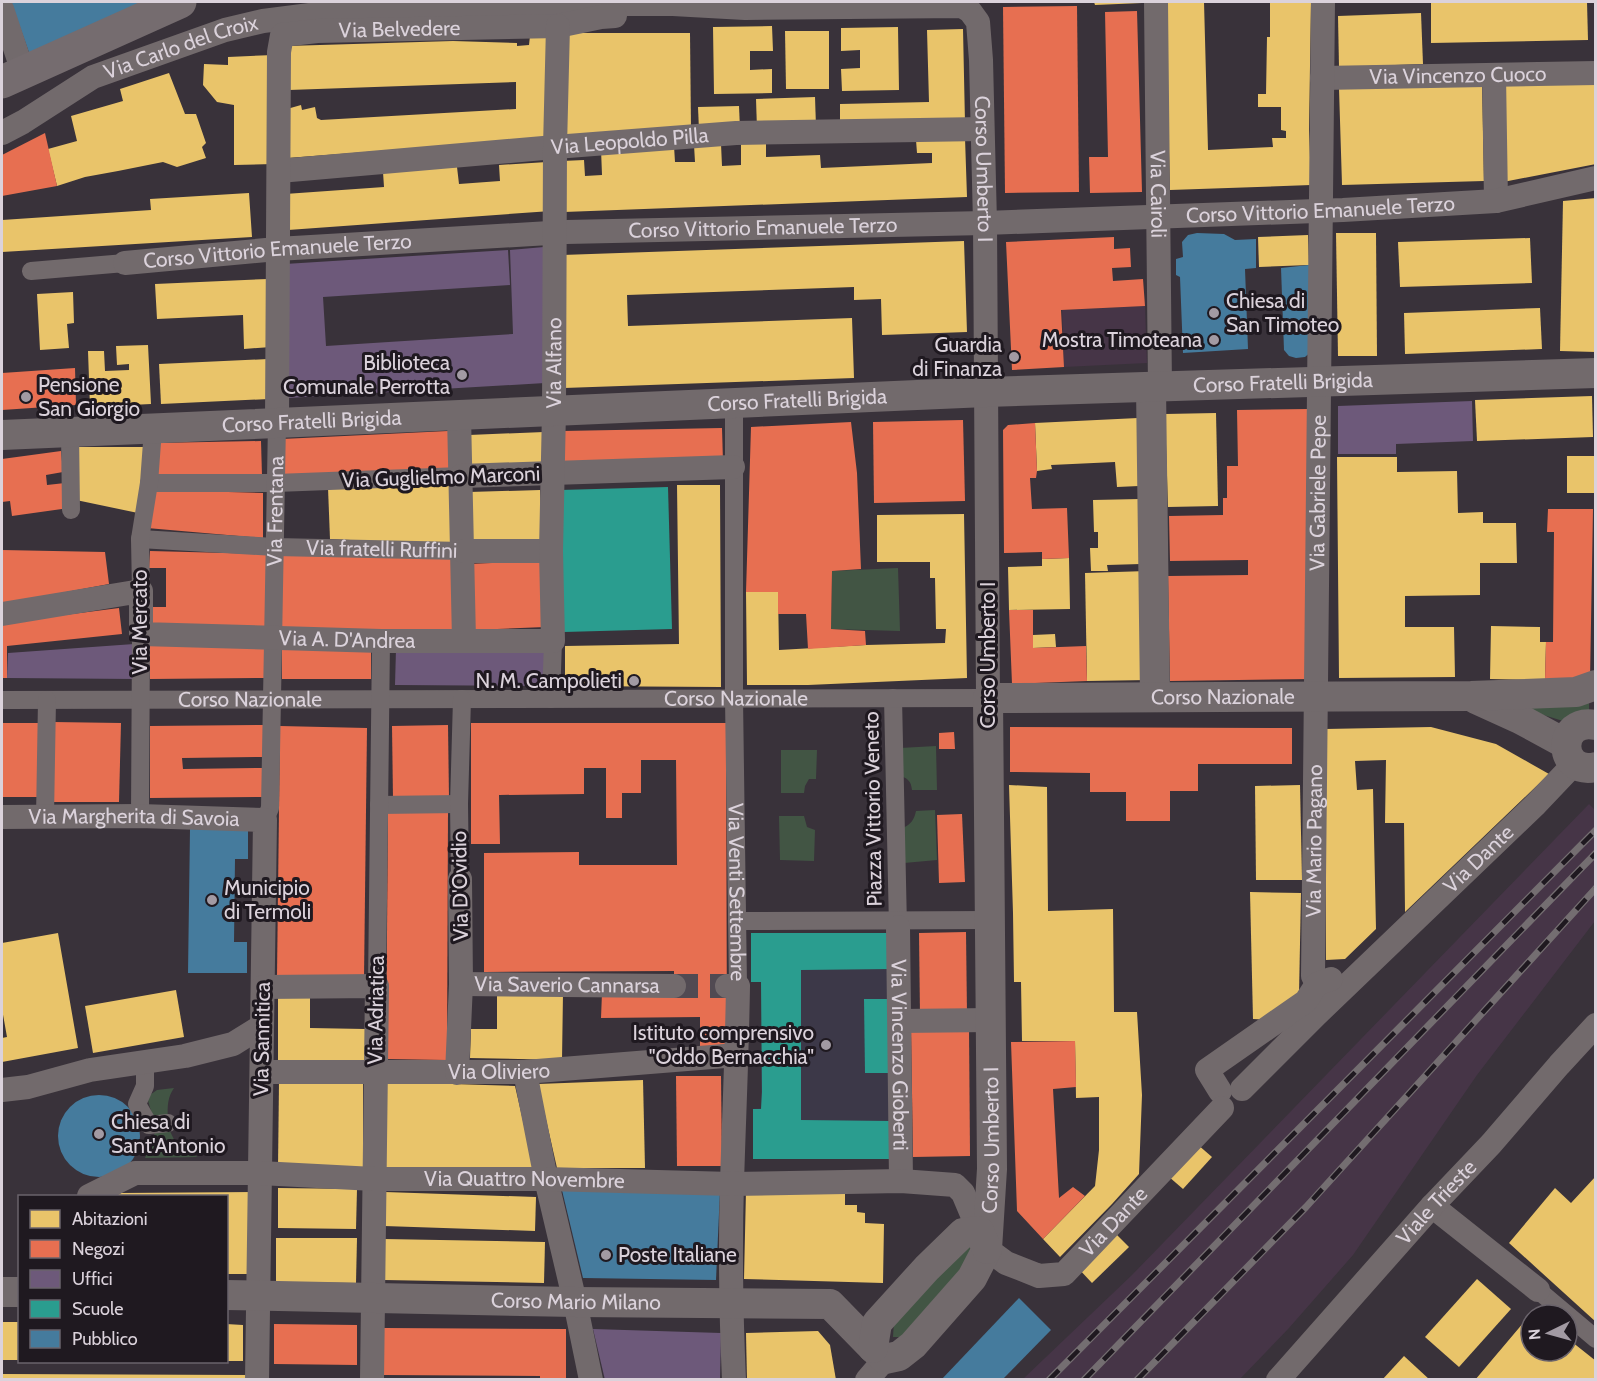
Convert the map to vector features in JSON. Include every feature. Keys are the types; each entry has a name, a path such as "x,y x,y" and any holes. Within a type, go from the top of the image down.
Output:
{"main road":[{"path":"12,77 173,3"}],"street":[{"name":"Via Cairoli","path":"1155,2 1158,217 1155,387 1155,697"},
{"name":"Via Gabriele Pepe","path":"1316,697 1323,2"},
{"name":"Via Carlo del Croix","path":"2,133 93,77 225,30 263,21 310,15 542,4 673,4 731,8 962,6 970,11 978,22 981,60"},
{"name":"Via Belvedere","path":"277,249 279,52 282,35 317,31 558,26 601,17 731,8"},
{"path":"2,9 12,77"},
{"name":"Via Alfano","path":"551,699 554,641 552,551 554,233 558,26"},
{"name":"Corso Umberto I","path":"981,60 985,223 992,1169 983,1240"},
{"name":"Via Vincenzo Cuoco","path":"1322,78 1596,73"},
{"path":"1494,75 1496,201"},
{"name":"Via Leopoldo Pilla","path":"279,171 736,133 982,129"},
{"name":"Corso Vittorio Emanuele Terzo","path":"31,271 277,249 554,233 985,223 1321,211 1496,201 1596,178"},
{"name":"Via Frentana","path":"272,700 277,423 277,249"},
{"name":"Corso Fratelli Brigida","path":"2,435 986,392 1596,373"},
{"name":"Via Venti Settembre","path":"734,403 737,921 732,986 737,1055 730,1304 734,1380"},
{"path":"459,415 464,640"},
{"name":"Via Mercato","path":"140,816 140,539 153,429"},
{"path":"70,432 71,510"},
{"name":"Via Guglielmo Marconi","path":"148,483 276,483 734,467"},
{"name":"Via fratelli Ruffini","path":"140,539 274,547 552,551"},
{"path":"2,614 141,591"},
{"name":"Via A. D'Andrea","path":"141,634 381,641 554,641"},
{"name":"Via Adriatica","path":"372,1380 381,641"},
{"name":"Corso Nazionale","path":"2,700 1471,696 1576,692 1596,685"},
{"name":"Corso Nazionale","path":"1471,696 1520,719 1579,758"},
{"name":"Via Mario Pagano","path":"1316,697 1313,976 1317,984"},
{"name":"Piazza Vittorio Veneto","path":"893,698 898,924"},
{"name":"Via D'Ovidio","path":"458,1073 461,984 459,804 462,699"},
{"path":"45,817 47,700"},
{"name":"Via Sannitica","path":"257,1380 265,820 270,808 272,700"},
{"path":"1579,758 1570,732 1587,724 1596,725"},
{"name":"Via Dante","path":"983,1240 1006,1263 1039,1276 1064,1274 1228,1096 1382,953 1542,798 1579,758"},
{"path":"379,805 459,804"},
{"name":"Via Margherita di Savoia","path":"2,817 140,816 265,820"},
{"name":"Piazza Vittorio Veneto","path":"737,921 898,924 990,920"},
{"name":"Via Vincenzo Gioberti","path":"898,924 902,1181"},
{"name":"Via Dante","path":"1228,1096 1207,1070 1306,1001 1317,984 1324,983 1382,953"},
{"name":"Via Saverio Cannarsa","path":"461,984 674,986"},
{"path":"263,987 377,986"},
{"path":"900,1021 991,1020"},
{"name":"Viale Trieste","path":"1278,1380 1596,1025"},
{"path":"2,1090 28,1087 90,1070 185,1056 233,1044 262,1026"},
{"name":"Via Oliviero","path":"262,1072 525,1072 737,1055"},
{"path":"145,1062 145,1086 137,1104 149,1125 168,1123"},
{"path":"525,1072 546,1179 591,1380"},
{"name":"Via Quattro Novembre","path":"92,1195 135,1173 260,1173 374,1179 546,1179 732,1184 902,1181 955,1185 963,1193 983,1240"},
{"path":"1432,1206 1596,1339"},
{"path":"963,1233 983,1240 972,1278 913,1345 899,1356 875,1362 877,1323 884,1315 963,1233"},
{"path":"2,1292 18,1292"},
{"name":"Corso Mario Milano","path":"228,1295 830,1304 875,1362"}],"shaded area":[{"path":"1145,306 1147,363 1064,367 1062,310"},
{"path":"1589,804 1595,810 1595,921 1477,1075 1353,1255 1289,1328 1240,1379 1023,1379 1132,1275"},
{"name":"Istituto comprensivo \"Oddo Bernacchia\"","path":"751,933 892,933 891,1159 753,1159 753,1109 761,1108 761,982 751,982"}],"green space":[{"path":"898,568 900,631 831,629 832,571"},
{"path":"1589,702 1589,710 1563,721 1508,704"},
{"path":"936,746 937,790 912,790 909,781 901,776 900,748"},
{"path":"781,750 817,750 816,779 809,779 804,793 781,793"},
{"path":"935,810 937,860 904,863 903,828 912,821 916,811"},
{"path":"779,816 804,816 807,827 815,830 814,861 780,860"},
{"path":"174,1088 168,1102 168,1117 153,1118 147,1097 157,1090"},
{"path":"169,1129 178,1148 198,1157 145,1158 156,1130"},
{"path":"967,1242 974,1246 974,1254 901,1337 893,1337 894,1321"}],"building: Abitazioni":[{"path":"1094,2 1142,2 1142,3 1095,5"},
{"path":"1165,2 1204,2 1208,150 1273,147 1272,138 1286,138 1286,131 1281,130 1281,107 1258,107 1258,94 1266,94 1270,2 1311,2 1309,130 1311,185 1170,190"},
{"path":"1431,2 1587,2 1588,40 1431,43"},
{"path":"1421,13 1423,64 1339,67 1338,16"},
{"path":"772,26 773,51 750,51 750,70 772,69 772,93 714,94 713,27"},
{"path":"898,27 899,90 842,91 841,69 860,68 860,50 841,51 841,28"},
{"path":"963,29 965,123 840,126 840,104 929,102 927,30"},
{"path":"785,31 829,31 829,89 786,89"},
{"path":"566,33 690,33 691,130 565,138"},
{"path":"530,36 549,36 548,138 287,158 287,109 301,105 302,110 315,107 317,118 321,120 516,109 516,82 289,90 287,46 453,41 517,43 517,46 529,45"},
{"path":"274,55 274,164 234,165 234,105 217,102 203,85 204,64 228,65 228,57"},
{"path":"169,73 185,114 196,114 206,143 202,147 206,158 177,167 163,162 85,177 57,186 48,149 77,141 71,116 123,101 120,89"},
{"path":"1501,83 1596,83 1596,164 1503,182"},
{"path":"1482,84 1484,181 1342,185 1339,88"},
{"path":"815,97 816,127 757,129 756,99"},
{"path":"739,106 740,129 699,130 698,107"},
{"path":"965,138 967,197 564,212 562,161 584,160 585,176 602,175 601,149 674,146 675,162 695,162 694,145 721,144 722,166 741,165 741,144 766,143 766,157 820,155 821,168 932,163 932,153 917,153 916,140"},
{"path":"547,162 551,211 288,230 285,194 384,187 383,172 457,167 459,184 500,181 499,165"},
{"path":"249,193 252,237 2,252 2,220 151,210 150,199"},
{"path":"1596,198 1596,352 1560,351 1563,201"},
{"path":"1336,233 1376,233 1377,356 1338,356"},
{"path":"1308,235 1309,265 1259,267 1258,237"},
{"path":"1530,238 1532,283 1400,287 1398,242"},
{"path":"964,241 967,332 882,335 881,299 854,300 854,287 627,295 628,326 852,318 854,378 564,388 562,255"},
{"path":"268,279 271,347 244,349 243,315 157,319 155,284"},
{"path":"73,292 74,323 67,324 69,348 40,350 37,294"},
{"path":"1540,308 1542,349 1405,354 1404,313"},
{"path":"148,345 151,404 90,407 88,351 104,351 105,371 129,370 129,364 117,365 116,346"},
{"path":"268,359 269,399 161,404 159,364"},
{"path":"1592,396 1593,437 1477,441 1475,400"},
{"path":"1216,413 1218,506 1168,507 1165,414"},
{"path":"1138,418 1139,486 1117,487 1115,462 1051,465 1052,469 1037,471 1035,423"},
{"path":"544,432 545,466 470,469 469,435"},
{"path":"79,447 146,447 138,513 76,500"},
{"path":"1567,456 1594,456 1594,493 1567,493"},
{"path":"1337,457 1397,457 1397,472 1457,471 1458,513 1483,512 1483,523 1516,523 1517,563 1480,563 1480,595 1405,596 1405,627 1454,627 1455,677 1339,678"},
{"path":"450,483 453,545 330,539 328,488"},
{"path":"677,485 720,485 721,687 565,686 565,646 679,644"},
{"path":"540,490 542,543 471,546 469,492"},
{"path":"1140,499 1141,564 1107,565 1108,571 1091,571 1090,548 1098,548 1098,532 1094,532 1093,500"},
{"path":"964,514 967,678 808,685 747,685 746,592 778,592 779,650 945,643 946,629 936,629 935,578 930,578 930,562 877,562 877,515"},
{"path":"1069,558 1070,609 1009,610 1008,567 1042,566 1042,559"},
{"path":"1147,571 1149,680 1087,681 1085,573"},
{"path":"1491,626 1540,627 1540,642 1546,642 1545,680 1490,679"},
{"path":"1055,634 1056,647 1033,648 1033,635"},
{"path":"1431,727 1496,744 1549,774 1405,912 1404,823 1385,823 1386,760 1355,761 1357,790 1373,789 1376,929 1345,959 1326,960 1325,729"},
{"path":"1009,785 1047,787 1048,911 1113,909 1114,1012 1137,1012 1142,1095 1139,1174 1060,1257 1043,1239 1095,1186 1099,1150 1099,1097 1076,1098 1075,1041 1022,1041 1021,982 1014,982"},
{"path":"1300,785 1302,880 1256,880 1255,786"},
{"path":"1250,892 1301,893 1299,994 1272,1020 1253,1019"},
{"path":"58,933 78,1048 2,1062 2,1038 7,1037 2,1009 2,943"},
{"path":"176,990 184,1037 93,1053 85,1006"},
{"path":"278,992 310,992 310,1028 365,1029 365,1064 278,1063"},
{"path":"497,992 563,993 562,1060 470,1058 471,1029 497,1029"},
{"path":"643,1080 645,1168 557,1168 538,1084"},
{"path":"279,1082 363,1082 363,1167 278,1167"},
{"path":"386,1082 515,1086 534,1169 383,1168"},
{"path":"1197,1144 1212,1157 1183,1189 1168,1176"},
{"path":"1596,1176 1596,1322 1579,1307 1579,1303 1575,1303 1509,1243 1555,1188 1571,1203"},
{"path":"278,1188 357,1189 356,1229 278,1228"},
{"path":"746,1190 845,1192 845,1205 857,1205 857,1212 865,1213 865,1223 884,1224 883,1283 744,1279"},
{"path":"254,1192 251,1274 228,1274 228,1195 117,1195 121,1193"},
{"path":"385,1192 536,1197 535,1231 384,1226"},
{"path":"1114,1232 1129,1247 1092,1283 1077,1267"},
{"path":"276,1238 357,1238 356,1283 276,1282"},
{"path":"384,1239 545,1242 544,1283 384,1280"},
{"path":"1477,1279 1511,1309 1459,1367 1425,1337"},
{"path":"2,1322 18,1322 18,1360 2,1360"},
{"path":"228,1324 243,1325 243,1361 228,1361"},
{"path":"1519,1328 1519,1363 1579,1363 1579,1348 1596,1361 1596,1380 1475,1380"},
{"path":"818,1331 830,1345 836,1380 747,1380 746,1333"},
{"path":"1404,1356 1430,1380 1382,1380"},
{"path":"2,1374 248,1375 248,1380 2,1380"}],"building: Negozi":[{"path":"1077,6 1079,192 1005,193 1003,7"},
{"path":"1137,11 1142,192 1090,193 1089,157 1108,157 1105,12"},
{"path":"45,133 57,186 2,196 2,155"},
{"path":"1114,237 1114,249 1130,248 1131,267 1112,268 1113,281 1143,279 1145,306 1061,310 1064,367 1012,370 1006,242"},
{"path":"75,368 76,405 2,410 2,373"},
{"path":"1309,409 1313,679 1170,681 1168,576 1248,575 1248,560 1170,561 1169,516 1223,515 1223,498 1227,498 1227,466 1238,466 1237,410"},
{"path":"963,420 965,501 874,503 873,422"},
{"path":"851,422 857,473 861,569 832,571 831,629 865,631 866,645 808,649 806,614 778,614 778,592 746,592 751,427"},
{"path":"1035,423 1037,471 1036,478 1030,478 1032,509 1067,508 1069,558 1042,559 1042,552 1004,553 1003,430 1008,425"},
{"path":"722,428 723,462 562,465 562,431"},
{"path":"448,431 451,470 283,475 282,439"},
{"path":"261,441 262,476 157,478 157,443"},
{"path":"61,451 63,472 46,475 47,485 65,483 69,508 12,516 10,501 2,502 2,459"},
{"path":"153,490 263,493 263,538 147,528"},
{"path":"1548,509 1593,509 1590,680 1545,680 1546,642 1553,642 1554,532 1547,532"},
{"path":"2,550 105,552 109,584 2,604"},
{"path":"150,551 267,554 265,627 149,626 149,607 166,607 166,568 149,568"},
{"path":"281,555 455,558 455,630 280,629"},
{"path":"543,561 545,627 471,630 468,564"},
{"path":"119,608 122,634 7,646 7,678 2,678 2,623"},
{"path":"1009,610 1033,610 1033,648 1086,646 1087,681 1012,684"},
{"path":"266,644 267,678 150,679 149,646"},
{"path":"282,645 371,645 371,679 282,679"},
{"path":"53,722 121,723 119,802 53,802"},
{"path":"2,723 42,723 41,797 2,797"},
{"path":"471,723 726,723 727,1046 700,1046 700,1017 601,1018 602,993 674,992 674,971 484,972 484,853 579,852 579,865 677,865 676,760 641,760 641,793 622,793 622,818 606,818 606,768 584,768 584,794 499,795 500,844 471,844"},
{"path":"263,725 263,757 182,758 183,769 263,768 263,797 150,798 150,726"},
{"path":"448,725 449,798 393,799 392,726"},
{"path":"280,726 367,728 364,979 277,977"},
{"path":"1010,727 1292,728 1292,764 1198,764 1198,791 1170,791 1170,821 1126,821 1126,792 1090,792 1090,773 1010,772"},
{"path":"954,732 955,749 939,749 939,733"},
{"path":"388,810 448,810 447,1060 386,1059"},
{"path":"962,814 965,882 939,883 937,815"},
{"path":"966,932 967,1015 920,1016 919,933"},
{"path":"911,1027 969,1027 970,1156 913,1157"},
{"path":"1075,1041 1076,1087 1053,1089 1059,1198 1073,1187 1085,1196 1043,1239 1017,1211 1011,1042"},
{"path":"676,1076 721,1076 722,1166 677,1166"},
{"path":"274,1324 357,1325 357,1365 274,1364"},
{"path":"384,1328 566,1329 566,1380 540,1380 540,1376 384,1375"}],"building: Uffici":[{"path":"544,247 545,383 288,398 285,264 508,250 510,285 323,297 326,346 513,334 510,250"},
{"path":"1472,401 1473,441 1396,444 1396,454 1338,454 1338,406"},
{"path":"134,644 135,679 7,678 8,653"},
{"path":"396,649 547,651 547,686 395,685"},
{"path":"593,1329 721,1333 720,1380 605,1380"}],"building: Scuole":[{"path":"668,487 672,629 564,632 560,490"},
{"path":"751,933 892,933 892,969 801,970 801,1120 891,1121 891,1159 753,1159 753,1109 761,1109 762,1092 761,982 751,982"},
{"path":"864,999 892,999 892,1073 865,1073"}],"building: Pubblico":[{"path":"11,2 151,2 31,58"},
{"name":"Chiesa di San Timoteo","path":"1224,234 1235,240 1256,239 1256,268 1245,269 1248,349 1183,353 1180,277 1176,275 1176,259 1183,257 1182,242 1188,235"},
{"path":"1309,265 1313,350 1305,357 1296,358 1289,356 1284,350 1281,268"},
{"name":"Municipio di Termoli","path":"190,829 248,830 248,859 235,859 234,942 247,942 247,973 188,973"},
{"name":"Chiesa di Sant'Antonio","path":"99,1095 115,1098 128,1107 137,1120 140,1136 137,1152 128,1165 115,1174 99,1177 83,1174 70,1165 61,1152 58,1136 61,1120 70,1107 83,1098"},
{"path":"561,1186 720,1191 716,1280 583,1278"},
{"path":"1019,1298 1051,1330 1002,1380 941,1380"}],"tunnel":[{"path":"674,986 727,986"}],"railway":[{"path":"1049,1380 1596,830"},
{"path":"1084,1380 1596,853"},
{"path":"1137,1380 1306,1207 1596,888"}],"place":[{"name":"Chiesa di San Timoteo","path":"1214,313"},
{"name":"Mostra Timoteana","path":"1214,340"},
{"name":"Guardia di Finanza","path":"1014,357"},
{"name":"Biblioteca Comunale Perrotta","path":"462,375"},
{"name":"Pensione San Giorgio","path":"26,397"},
{"name":"N. M. Campolieti","path":"634,681"},
{"name":"Municipio di Termoli","path":"212,900"},
{"name":"Istituto comprensivo \"Oddo Bernacchia\"","path":"826,1045"},
{"name":"Chiesa di Sant'Antonio","path":"99,1134"},
{"name":"Poste Italiane","path":"606,1255"}]}
